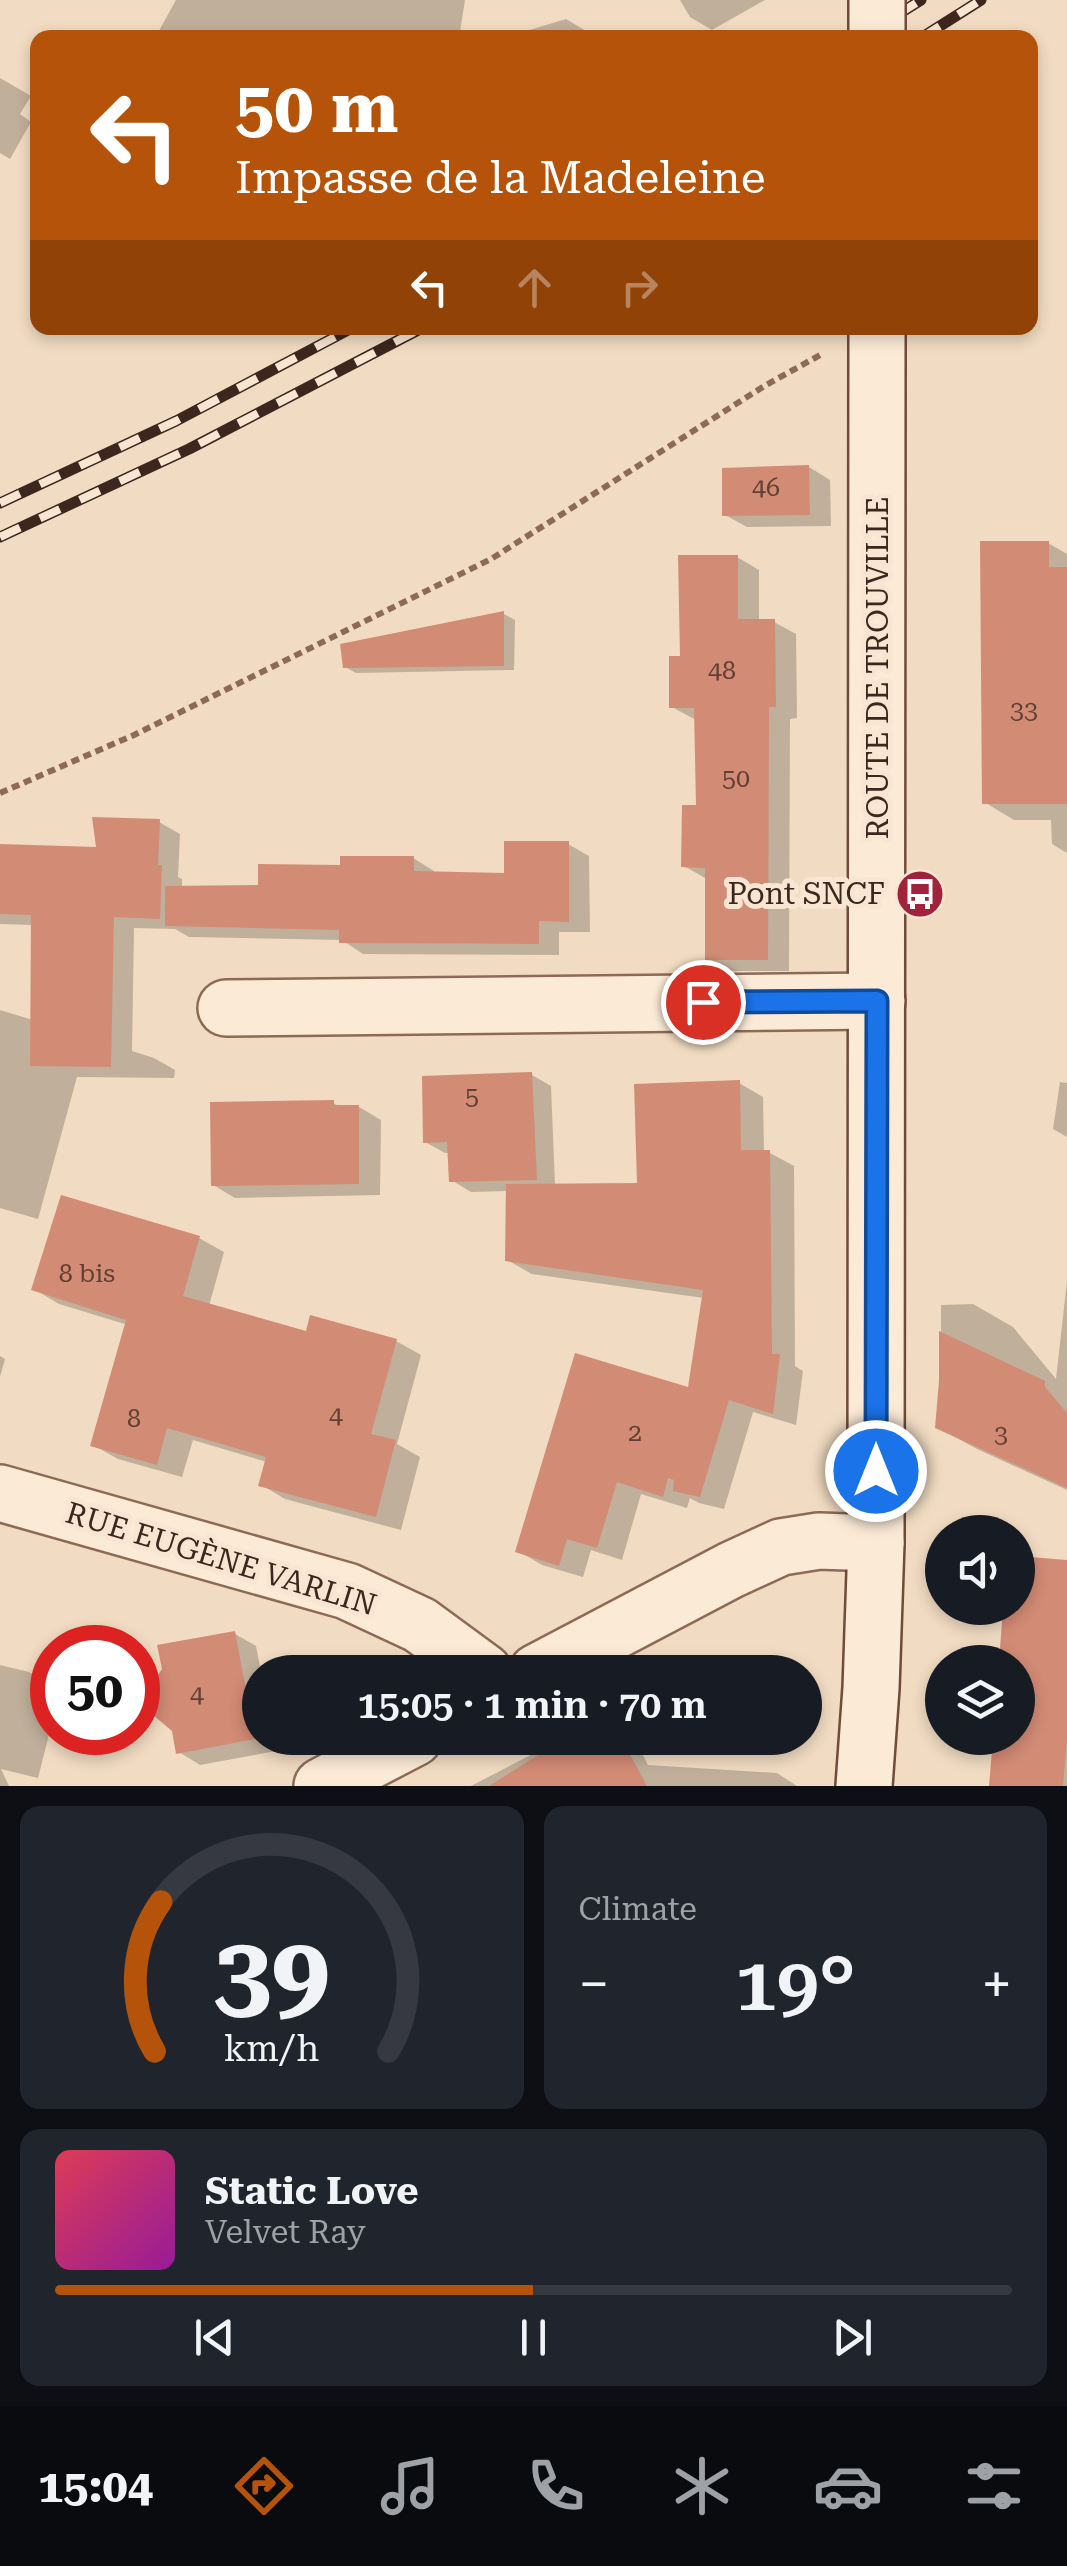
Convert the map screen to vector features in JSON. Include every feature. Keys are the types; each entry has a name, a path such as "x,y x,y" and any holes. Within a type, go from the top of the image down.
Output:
{"street":[{"path":"877,0 877,30"},
{"name":"ROUTE DE TROUVILLE","path":"864,1786 876,1543 878,335"},
{"path":"226,1008 877,1001"},
{"name":"RUE EUGÈNE VARLIN","path":"0,1493 347,1591 420,1625 461,1655"},
{"path":"569,1655 781,1547 819,1541 876,1543"},
{"path":"322,1786 381,1755"}],"path":[{"path":"0,793 134,735 491,559 766,385 827,351"}],"building":[{"path":"809,465 810,515 722,516 722,468"},
{"path":"980,541 1049,541 1049,567 1067,567 1067,804 982,804"},
{"path":"678,555 738,555 738,619 775,619 776,707 769,707 768,960 705,960 705,868 681,867 682,805 696,805 694,708 669,708 669,656 680,656"},
{"path":"504,611 504,666 343,668 340,644"},
{"path":"92,817 160,819 160,919 114,917 111,1067 30,1066 31,915 0,914 0,844 96,847"},
{"path":"504,841 569,841 569,922 539,921 539,944 339,943 339,930 165,926 165,886 258,885 258,864 340,865 340,856 414,856 414,871 504,873"},
{"path":"532,1072 537,1180 449,1182 447,1142 423,1143 422,1076"},
{"path":"740,1080 741,1150 770,1150 772,1354 780,1354 773,1414 729,1400 700,1497 673,1491 674,1480 668,1478 663,1497 617,1482 597,1548 567,1539 559,1566 515,1552 575,1353 688,1387 703,1290 505,1261 506,1184 637,1183 634,1084"},
{"path":"334,1100 334,1105 359,1105 359,1184 211,1186 210,1102"},
{"path":"61,1195 200,1236 183,1296 306,1331 310,1315 397,1339 371,1434 396,1440 376,1517 258,1486 266,1457 167,1428 157,1465 90,1446 126,1320 31,1290"},
{"path":"939,1331 1045,1381 1045,1387 1067,1413 1067,1488 935,1428"},
{"path":"1035,1557 1067,1560 1067,1739 1063,1786 989,1786 992,1755 1035,1755 1035,1645 1000,1645 1002,1625 1035,1625"},
{"path":"235,1631 242,1669 242,1741 176,1754 172,1731 160,1721 160,1644"},
{"path":"538,1755 630,1755 647,1786 489,1786"}],"railway":[{"path":"873,30 921,0"},
{"path":"934,30 981,0"},
{"path":"0,503 176,421 339,335"},
{"path":"0,537 189,449 409,335"}],"place":[{"name":"Pont SNCF","path":"920,894"}],"route":[{"path":"703,1002 877,1001 876,1471"}]}
